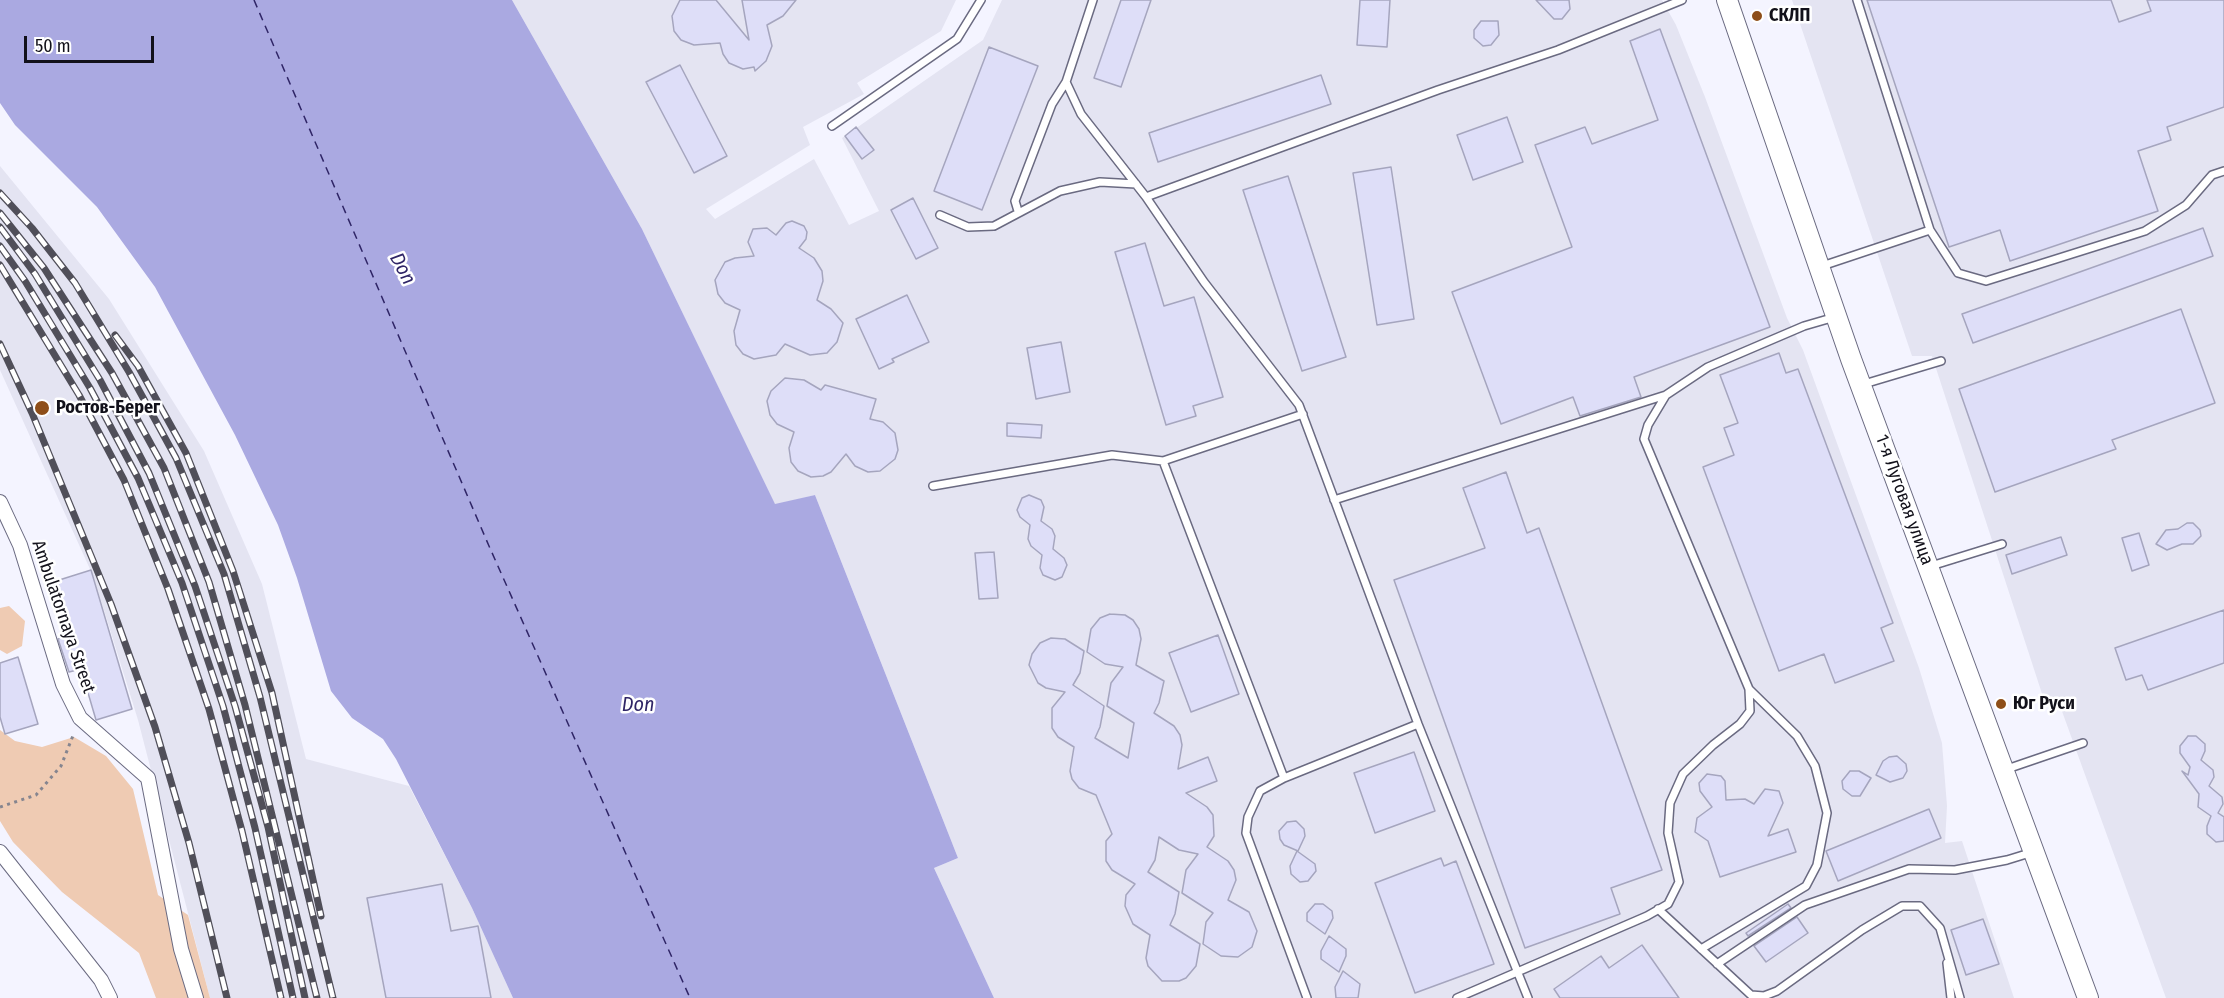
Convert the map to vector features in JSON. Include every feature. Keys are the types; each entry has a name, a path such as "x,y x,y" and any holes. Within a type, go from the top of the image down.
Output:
{"main road":[{"name":"1-я Луговая улица","path":"1727,0 1836,317 2088,998"}],"street":[{"name":"Ambulatornaya Street","path":"0,502 20,544 63,684 80,718 148,778 181,949 196,998"},
{"path":"0,852 101,980 110,998"}],"lane":[{"path":"832,126 957,39 981,0"},
{"path":"1018,211 1015,201 1052,104 1066,82 1093,0"},
{"path":"1146,197 1438,90 1558,50 1682,0"},
{"path":"1857,0 1930,230 1958,273 1986,281 2145,231 2186,205 2212,175 2224,171"},
{"path":"1066,82 1081,114 1146,197 1204,282 1299,405 1418,724 1528,998"},
{"path":"940,215 968,227 994,226 1007,221 1018,211 1070,189 1100,182 1136,184"},
{"path":"1819,267 1930,230"},
{"path":"1334,500 1666,396 1707,367 1804,326 1836,317"},
{"path":"1861,385 1941,361"},
{"path":"1457,998 1668,904 1679,882 1668,833 1670,803 1683,774 1740,724 1750,711 1749,689 1644,439 1648,425 1666,396"},
{"path":"933,486 1112,455 1163,461 1303,414"},
{"path":"1163,461 1284,778"},
{"path":"1928,567 2002,544"},
{"path":"1701,950 1806,886 1818,865 1827,813 1815,766 1797,736 1749,689"},
{"path":"1307,998 1246,833 1248,817 1260,791 1284,778 1418,724"},
{"path":"2004,770 2083,744"},
{"path":"1717,964 1805,904 1909,869 1955,870 2007,860 2035,851"},
{"path":"1658,909 1751,995 1764,996 1777,991 1862,930 1902,906 1920,906 1940,928 1960,998"},
{"path":"1944,943 1951,998"}],"path":[{"path":"0,807 36,795 61,766 80,718"}],"shaded area":[{"path":"512,0 956,0 941,31 857,83 864,94 803,127 810,145 706,209 715,219 814,159 849,225 879,211 842,138 983,40 1002,0 1662,0 1676,25 1787,318 1803,350 1919,668 1942,743 1947,806 1945,843 1962,841 2014,998 994,998 934,868 958,858 815,495 775,505 642,229"},
{"path":"1792,0 2224,0 2224,998 2166,998 2059,703 2046,706 1932,356 1912,356"},
{"path":"0,166 109,299 204,451 262,584 306,759 409,786 472,908 513,998 210,998 138,720 94,578 0,370"},
{"path":"9,606 25,621 22,646 7,654 0,650 0,608"},
{"path":"0,730 15,741 42,747 74,737 106,756 133,789 158,895 188,915 210,998 156,998 139,953 62,892 13,842 0,821"}],"water":[{"name":"Don","path":"0,0 512,0 642,229 775,504 815,495 958,858 934,868 994,998 513,998 472,908 396,759 383,739 352,718 331,691 297,578 278,525 235,435 155,287 97,207 15,125 0,103"}],"building":[{"path":"680,0 716,0 749,40 742,0 796,0 783,16 767,25 772,46 766,61 755,71 754,67 743,69 729,63 720,43 694,45 681,40 674,31 672,16"},
{"path":"1121,0 1151,0 1121,87 1094,78"},
{"path":"1360,0 1390,0 1387,47 1357,45"},
{"path":"1536,0 1569,0 1570,9 1562,19 1554,19"},
{"path":"1867,0 2111,0 2119,22 2151,11 2147,0 2224,0 2224,107 2167,127 2171,140 2138,151 2158,211 2010,261 2000,230 1949,247"},
{"path":"1481,21 1498,21 1499,35 1491,45 1483,46 1474,38 1474,30"},
{"path":"1660,29 1770,327 1634,377 1641,397 1580,416 1573,397 1501,424 1452,292 1572,247 1535,145 1585,127 1592,144 1658,120 1630,41"},
{"path":"989,47 1038,66 982,210 934,191"},
{"path":"680,65 727,156 694,173 646,82"},
{"path":"1321,75 1331,104 1158,162 1149,133"},
{"path":"1507,117 1523,162 1473,180 1457,135"},
{"path":"856,127 874,150 862,159 845,136"},
{"path":"1391,167 1414,319 1377,325 1353,173"},
{"path":"1288,176 1346,357 1302,371 1243,190"},
{"path":"913,198 938,248 916,259 891,210"},
{"path":"792,221 804,226 807,232 806,239 799,248 814,258 822,271 823,281 817,300 831,309 843,323 837,342 827,353 810,355 785,344 776,355 754,359 743,354 736,345 734,331 740,310 725,303 718,294 715,280 725,262 735,258 754,256 748,242 753,229 767,228 776,235 786,223"},
{"path":"2203,228 2213,256 1973,343 1962,314"},
{"path":"1145,243 1164,306 1194,297 1223,397 1193,406 1196,416 1166,425 1115,252"},
{"path":"907,295 929,342 892,359 894,362 879,369 856,319"},
{"path":"2181,309 2215,403 2112,440 2116,449 1995,492 1959,389"},
{"path":"1061,342 1070,392 1036,399 1027,348"},
{"path":"1779,353 1786,373 1798,369 1893,623 1881,628 1894,661 1835,683 1824,654 1779,671 1703,467 1734,455 1724,428 1738,423 1720,375"},
{"path":"785,378 804,380 821,390 825,385 876,399 870,419 883,422 895,433 898,450 895,459 880,471 868,472 855,466 846,454 831,472 823,476 811,477 798,471 791,462 789,448 794,432 777,424 770,415 767,401 771,391"},
{"path":"1007,423 1042,425 1041,438 1007,436"},
{"path":"1506,472 1527,533 1539,528 1662,870 1611,888 1620,914 1525,948 1394,580 1485,548 1463,488"},
{"path":"1029,495 1041,500 1044,507 1041,521 1052,529 1055,536 1053,549 1064,558 1067,565 1062,577 1055,580 1043,575 1040,568 1042,555 1031,546 1028,539 1030,525 1020,517 1017,510 1022,498"},
{"path":"2187,523 2193,523 2200,530 2201,536 2193,544 2182,544 2167,550 2156,544 2166,530 2178,529"},
{"path":"2139,533 2149,565 2132,571 2122,538"},
{"path":"2061,537 2067,555 2012,574 2006,555"},
{"path":"994,552 998,598 979,599 975,553"},
{"path":"91,570 132,709 96,720 81,669 69,672 58,639 71,635 56,581"},
{"path":"2224,610 2224,663 2148,690 2142,675 2126,680 2115,648"},
{"path":"1110,614 1125,615 1133,620 1139,629 1141,639 1136,665 1164,681 1154,713 1174,726 1180,735 1182,745 1178,769 1208,757 1217,781 1186,793 1207,807 1213,815 1214,836 1207,847 1228,861 1234,870 1236,880 1228,900 1249,912 1257,931 1252,947 1238,957 1221,956 1203,944 1206,922 1213,913 1182,893 1186,870 1198,854 1179,850 1159,837 1155,860 1148,872 1179,892 1175,914 1170,925 1200,944 1196,966 1186,978 1179,981 1162,981 1148,966 1146,958 1150,935 1133,924 1125,906 1126,895 1135,884 1112,870 1106,861 1106,841 1112,834 1096,795 1079,788 1072,779 1070,771 1074,747 1058,737 1052,728 1052,708 1065,692 1046,688 1038,683 1029,665 1032,654 1040,643 1051,638 1065,639 1084,651 1080,673 1073,685 1104,706 1100,727 1095,738 1128,758 1134,723 1107,706 1111,683 1123,667 1105,664 1087,652 1091,629 1100,618"},
{"path":"1218,635 1239,694 1191,712 1169,653"},
{"path":"18,657 38,724 5,734 0,717 0,663"},
{"path":"2188,736 2196,736 2205,744 2201,760 2213,770 2214,777 2209,786 2222,797 2223,804 2218,813 2224,817 2224,841 2216,842 2207,834 2211,816 2198,807 2199,794 2182,771 2188,775 2190,767 2180,753 2180,746"},
{"path":"1414,752 1435,811 1375,833 1354,773"},
{"path":"1897,756 1906,764 1907,771 1903,778 1890,782 1876,775 1883,761"},
{"path":"1850,771 1859,771 1871,778 1860,796 1852,796 1843,789 1842,781"},
{"path":"1707,774 1721,776 1725,781 1726,800 1745,799 1754,804 1765,789 1779,791 1783,803 1768,836 1788,829 1796,852 1720,877 1708,841 1695,832 1697,818 1712,807 1700,791 1699,783"},
{"path":"1929,809 1941,838 1838,881 1826,851"},
{"path":"1296,821 1304,829 1305,836 1298,851 1284,845 1279,831 1287,822"},
{"path":"1297,851 1315,864 1316,871 1308,881 1300,882 1291,874 1290,866"},
{"path":"1441,858 1444,866 1456,861 1494,964 1415,993 1375,883"},
{"path":"442,884 451,931 478,926 491,998 386,998 367,898"},
{"path":"1315,904 1323,904 1332,911 1333,918 1325,934 1307,921 1307,913"},
{"path":"1788,904 1791,908 1748,936 1746,933"},
{"path":"1797,917 1808,933 1766,962 1754,946"},
{"path":"1983,919 1999,964 1966,975 1951,930"},
{"path":"1329,936 1346,949 1346,956 1339,972 1321,959 1321,951"},
{"path":"1642,945 1679,998 1560,998 1554,989 1601,956 1609,968"},
{"path":"1343,971 1360,984 1358,998 1336,998 1335,987"}],"ferry route":[{"path":"254,0 489,546 690,998"}],"railway":[{"path":"0,193 32,228 75,283 129,372 176,458 224,574 260,697 333,998"},
{"path":"0,213 44,268 112,373 164,468 209,582 245,705 317,998"},
{"path":"0,227 35,274 100,380 149,473 195,586 235,706 268,827 305,998"},
{"path":"0,246 25,281 90,388 138,478 182,583 223,706 255,828 293,998"},
{"path":"0,265 79,395 124,480 168,589 209,709 242,831 281,998"},
{"path":"115,335 138,366 186,453 233,571 272,693 321,916"},
{"path":"0,344 32,413 111,604 155,727 189,843 227,998"}],"place":[{"name":"СКЛП","path":"1757,16"},
{"name":"Ростов-Берег","path":"42,408"},
{"name":"Юг Руси","path":"2001,704"}]}
